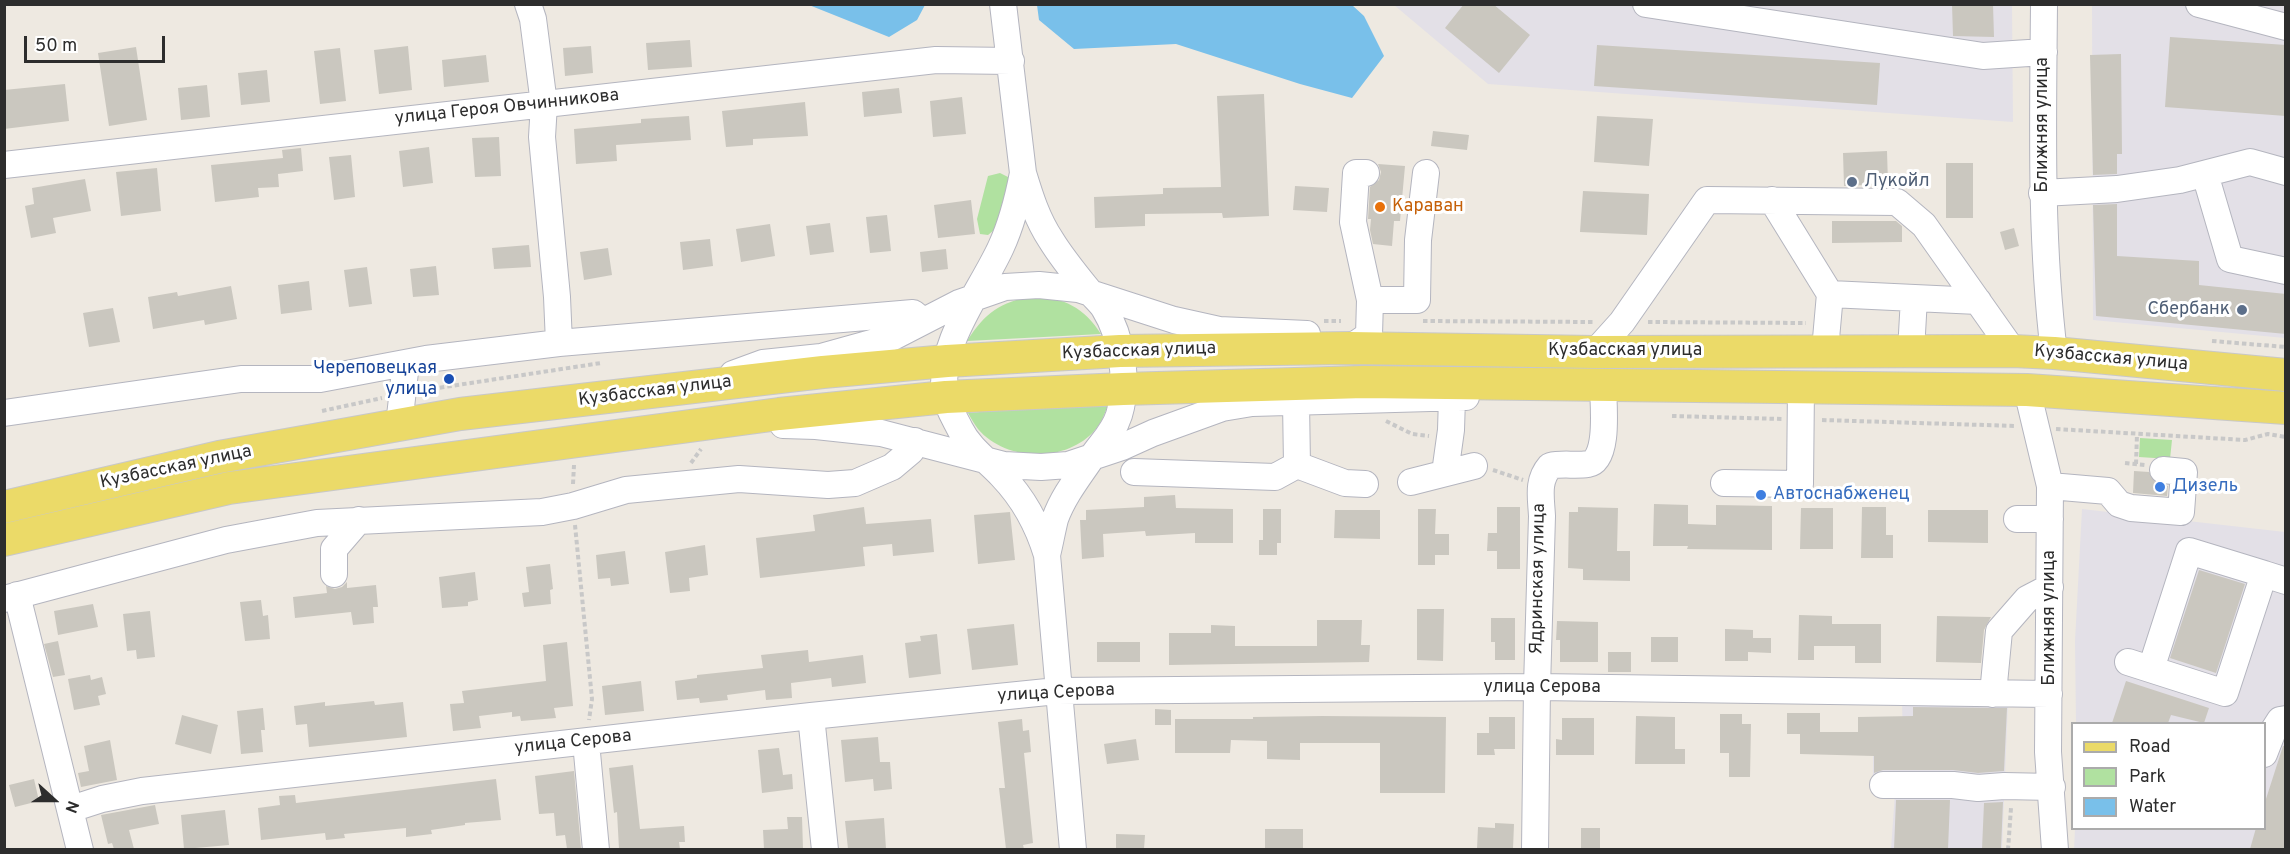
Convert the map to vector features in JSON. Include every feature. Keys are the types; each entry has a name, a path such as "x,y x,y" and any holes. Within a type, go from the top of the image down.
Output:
{"main road":[{"name":"Кузбасская улица","path":"4,507 219,457 460,414 947,361 1120,351 1360,342 1595,352 2013,351 2286,375"},
{"name":"Кузбасская улица","path":"4,540 229,488 699,424 945,397 1364,382 2027,390 2286,408"}],"street":[{"path":"528,4 533,19 544,104 542,137 559,343"},
{"path":"1003,4 1023,173 1037,215 1051,240 1103,306 1112,322 1120,351 1123,389 1120,414 1109,437 1092,456 1065,497 1055,520 1047,555"},
{"path":"1647,4 1983,56 2044,52"},
{"name":"Ближняя улица","path":"2044,4 2042,193 2048,309 2054,353"},
{"path":"2199,4 2286,27"},
{"name":"улица Героя Овчинникова","path":"4,165 936,60 1011,61"},
{"path":"2042,193 2117,189 2180,180 2250,162 2286,172"},
{"path":"1023,173 1013,216 1001,247 957,331 947,361 945,397 964,438 1001,475 1023,502 1040,531 1047,555 1073,849"},
{"path":"698,387 764,363 821,357 893,336 975,297 1021,285 1064,286 1163,317 1219,330 1360,342 1370,300 1353,222 1356,173 1366,173"},
{"path":"1370,300 1417,300 1418,240 1426,173"},
{"path":"2205,174 2230,258 2286,271"},
{"path":"1595,352 1622,322 1707,200 1897,202 1924,225 2013,351"},
{"path":"1772,200 1830,294 1825,350"},
{"path":"1830,294 1978,301"},
{"path":"1911,351 1914,298"},
{"path":"4,413 241,379 320,380 406,363 559,343 913,314 923,321"},
{"path":"399,425 406,363"},
{"path":"699,424 816,426 881,433 1004,465 1041,467 1068,465 1122,447 1222,408 1252,404 1519,394 1596,385"},
{"name":"Ядринская улица","path":"1535,849 1542,516 1540,488 1542,475 1550,466 1590,464 1598,458 1603,445 1596,385"},
{"path":"1724,483 1800,484 1801,387"},
{"name":"Ближняя улица","path":"2027,390 2050,486 2048,752 2055,849"},
{"path":"1445,473 1451,430 1452,398"},
{"path":"1296,402 1297,465"},
{"path":"80,849 71,809 11,597 226,540 317,523 542,512 573,506 626,489 738,479 828,485 855,483 892,467 911,451 915,441"},
{"path":"1134,472 1275,477 1297,465 1345,483 1365,483"},
{"path":"1411,482 1474,466"},
{"path":"2050,486 2108,491 2119,504 2125,506 2181,512 2184,472 2163,470"},
{"path":"2017,519 2050,519"},
{"path":"334,574 334,549 359,520"},
{"path":"2189,551 2275,578 2225,693 2140,665 2189,551"},
{"path":"1993,694 2000,631 2027,599 2050,587"},
{"name":"улица Серова","path":"71,809 102,799 142,792 811,716 1058,691 1537,687 2049,694"},
{"path":"811,716 825,849"},
{"path":"2266,751 2273,731 2280,720 2286,719"},
{"path":"586,742 596,849"},
{"path":"1883,785 1953,785 1978,788 2052,787"}],"path":[{"path":"1672,416 1792,419"},
{"path":"1815,420 2036,427 2245,440 2268,434 2286,437"},
{"path":"2136,464 2137,434"},
{"path":"574,462 573,506 592,699 586,742"},
{"path":"2008,849 2012,798"}],"shaded area":[{"path":"1394,5 2012,5 2013,122 1488,84"},
{"path":"2092,5 2285,5 2285,338 2093,320"},
{"path":"2082,509 2285,532 2285,849 2074,850 2075,830 2266,830 2266,722 2076,722 2075,641"},
{"path":"1902,700 2008,702 2002,849 1891,849 1895,793 1873,794 1873,748 1903,747"}],"green space":[{"path":"1000,173 1008,177 1010,183 999,226 988,235 980,234 977,219 988,176"},
{"path":"1033,296 1054,299 1072,306 1088,317 1101,334 967,341 980,323 994,310 1002,305"},
{"path":"1109,401 1104,416 1095,430 1083,441 1053,453 1020,453 1004,448 990,440 978,429 968,413"},
{"path":"2140,438 2172,440 2170,459 2139,457"}],"water":[{"path":"809,5 925,5 917,20 889,37"},
{"path":"1037,5 1352,5 1364,16 1384,56 1352,98 1300,84 1176,44 1074,49 1039,20"}],"building":[{"path":"1464,4 1493,4 1530,35 1499,73 1445,28"},
{"path":"1952,4 1993,4 1994,37 1953,36"},
{"path":"2170,37 2286,45 2286,116 2165,107"},
{"path":"690,40 692,67 648,70 646,43"},
{"path":"1597,45 1880,63 1877,105 1594,86"},
{"path":"408,46 412,90 379,94 374,50"},
{"path":"591,46 593,73 565,76 563,48"},
{"path":"136,47 147,120 109,126 98,53"},
{"path":"340,48 346,101 320,104 314,51"},
{"path":"2121,54 2122,154 2117,154 2117,174 2093,175 2090,55"},
{"path":"486,55 489,82 444,87 442,60"},
{"path":"267,70 270,102 241,105 238,73"},
{"path":"65,84 69,121 4,129 4,90"},
{"path":"207,85 210,117 181,120 178,88"},
{"path":"899,88 902,113 864,117 862,92"},
{"path":"1264,94 1269,216 1223,218 1222,213 1145,214 1145,226 1095,228 1094,197 1163,194 1163,188 1221,187 1217,96"},
{"path":"962,97 966,134 933,137 930,101"},
{"path":"805,102 808,136 753,139 753,145 726,147 722,111"},
{"path":"689,116 691,140 616,145 617,161 576,164 574,129 641,123 641,119"},
{"path":"1597,116 1653,119 1649,166 1594,162"},
{"path":"1433,131 1469,135 1467,150 1431,146"},
{"path":"499,137 501,176 475,177 472,138"},
{"path":"429,147 433,183 403,187 399,151"},
{"path":"301,148 303,171 278,174 279,187 258,188 259,197 215,202 211,165 283,158 282,150"},
{"path":"1887,151 1888,184 1844,186 1843,153"},
{"path":"351,155 355,197 334,200 329,157"},
{"path":"1946,163 1973,163 1973,218 1946,218"},
{"path":"1378,164 1405,166 1400,221 1394,221 1392,246 1373,244 1370,230 1371,219 1368,219 1370,187 1379,180 1381,172"},
{"path":"157,168 161,211 121,216 116,172"},
{"path":"85,179 91,211 53,218 56,233 31,238 25,206 34,204 32,188"},
{"path":"1295,186 1329,188 1327,212 1293,210"},
{"path":"1583,191 1649,194 1647,235 1580,232"},
{"path":"971,200 975,234 938,238 934,205"},
{"path":"2117,204 2117,256 2199,261 2199,285 2286,294 2286,334 2096,316 2093,205"},
{"path":"887,215 891,251 870,253 866,217"},
{"path":"1832,221 1896,221 1902,226 1902,242 1832,243"},
{"path":"830,223 834,252 810,255 806,226"},
{"path":"770,224 775,256 741,262 736,229"},
{"path":"2014,228 2019,246 2005,250 2000,232"},
{"path":"710,239 713,266 683,270 680,242"},
{"path":"529,245 531,267 494,269 492,248"},
{"path":"608,248 612,275 584,280 580,252"},
{"path":"946,249 948,269 922,272 920,252"},
{"path":"436,266 439,295 413,297 410,269"},
{"path":"367,267 372,304 349,307 344,270"},
{"path":"309,281 312,310 281,314 278,285"},
{"path":"231,286 237,319 205,325 204,320 153,329 148,297 177,292 178,296"},
{"path":"113,308 120,342 89,347 83,313"},
{"path":"2134,471 2149,472 2155,482 2168,486 2167,496 2133,493"},
{"path":"1175,495 1176,508 1233,509 1233,543 1195,543 1195,533 1146,536 1145,531 1103,534 1104,557 1082,559 1080,520 1086,520 1086,510 1144,507 1144,497"},
{"path":"1654,504 1688,505 1688,524 1716,525 1716,505 1772,506 1772,550 1687,549 1688,546 1653,546"},
{"path":"864,507 866,524 931,519 934,552 893,556 892,544 863,547 865,566 760,578 756,538 815,531 813,515"},
{"path":"1497,507 1520,507 1520,569 1497,569 1497,551 1487,551 1488,533 1497,533"},
{"path":"1578,507 1618,508 1617,551 1630,551 1630,581 1583,580 1583,569 1568,568 1569,512 1578,512"},
{"path":"1862,507 1886,507 1886,535 1893,535 1893,558 1861,558"},
{"path":"1801,508 1833,508 1833,549 1800,549"},
{"path":"1263,509 1281,509 1281,543 1277,543 1277,555 1259,555 1259,540 1263,540"},
{"path":"1418,509 1436,509 1435,534 1449,534 1449,555 1435,555 1435,565 1418,565"},
{"path":"1335,510 1380,510 1380,539 1334,538"},
{"path":"1928,510 1988,510 1988,543 1928,542"},
{"path":"1010,512 1015,560 978,564 974,515"},
{"path":"705,545 708,575 689,578 690,591 670,593 665,552"},
{"path":"625,551 629,584 611,586 610,578 598,579 596,555"},
{"path":"550,564 553,589 550,590 551,604 524,607 522,593 529,592 526,567"},
{"path":"2199,570 2245,584 2216,673 2170,658"},
{"path":"475,572 478,600 468,602 468,606 442,608 439,577"},
{"path":"347,582 347,588 376,585 378,607 373,607 374,623 353,625 351,612 295,618 293,597 327,593 326,586 335,589"},
{"path":"261,600 263,616 268,615 270,639 245,641 240,602"},
{"path":"93,604 98,627 58,635 54,611"},
{"path":"1417,609 1444,609 1443,661 1417,660"},
{"path":"150,611 155,657 137,659 136,650 127,651 123,614"},
{"path":"1799,615 1832,616 1832,624 1881,624 1881,663 1855,663 1855,646 1814,646 1814,660 1798,660"},
{"path":"1937,616 1991,617 1984,630 1981,663 1936,662"},
{"path":"1491,618 1515,618 1515,660 1495,660 1495,642 1491,642"},
{"path":"1317,620 1362,620 1361,645 1370,645 1369,662 1169,665 1169,633 1211,633 1211,625 1235,626 1235,646 1317,646"},
{"path":"1557,621 1598,622 1598,662 1560,662 1560,640 1556,640"},
{"path":"1014,624 1018,665 972,670 967,629"},
{"path":"1725,629 1753,630 1753,638 1771,638 1771,653 1748,652 1748,661 1725,661"},
{"path":"937,634 941,674 909,678 905,643 921,641 920,636"},
{"path":"1651,637 1678,637 1678,662 1651,662"},
{"path":"58,641 65,675 53,677 44,644"},
{"path":"567,642 573,706 554,708 556,718 521,721 520,716 512,717 512,712 479,716 481,728 453,731 450,704 464,703 462,691 546,681 543,645"},
{"path":"1097,642 1140,642 1140,662 1097,662"},
{"path":"808,650 809,662 863,655 866,683 832,687 831,678 791,683 792,698 766,700 765,690 727,695 728,700 700,703 699,698 677,700 675,681 697,678 697,675 763,668 761,655"},
{"path":"1608,652 1631,652 1631,672 1608,672"},
{"path":"90,675 91,680 102,677 106,694 98,696 100,705 74,710 68,679"},
{"path":"641,681 644,711 605,715 602,686"},
{"path":"2126,681 2209,708 2204,722 2171,715 2168,722 2112,722"},
{"path":"374,701 375,705 403,702 407,737 309,747 307,724 296,725 294,706 325,702 325,706"},
{"path":"1913,707 2007,708 2004,771 1978,773 1953,770 1883,770 1874,773 1874,756 1800,754 1800,734 1787,734 1787,713 1820,713 1820,732 1858,732 1858,717 1913,716"},
{"path":"263,708 265,730 261,730 263,752 241,754 237,711"},
{"path":"1155,709 1171,710 1171,725 1155,725"},
{"path":"1720,714 1742,714 1742,724 1751,724 1750,777 1729,777 1729,753 1720,753"},
{"path":"182,715 218,725 211,754 175,744"},
{"path":"1322,716 1446,717 1445,793 1380,793 1380,743 1300,743 1300,760 1267,759 1267,741 1231,740 1230,753 1175,753 1175,719"},
{"path":"1636,716 1675,717 1675,749 1685,749 1685,764 1635,764"},
{"path":"1489,717 1515,717 1515,749 1494,749 1495,755 1477,755 1477,733 1489,733"},
{"path":"1562,718 1594,718 1594,755 1556,755 1556,739 1562,740"},
{"path":"1022,719 1023,731 1029,730 1031,752 1024,753 1033,843 1023,845 1024,849 1006,849 999,788 1005,788 998,722"},
{"path":"878,737 880,762 890,762 892,789 874,791 873,779 845,782 841,740"},
{"path":"1136,739 1139,760 1107,764 1104,744"},
{"path":"110,740 117,780 81,787 78,773 89,771 84,746"},
{"path":"2283,746 2286,746 2286,849 2250,849 2255,830 2266,830 2266,799"},
{"path":"779,748 783,775 792,774 793,789 762,793 758,750"},
{"path":"633,765 640,829 684,826 685,842 679,842 680,849 619,849 617,812 614,813 609,768"},
{"path":"574,771 581,849 567,849 565,835 556,836 554,813 539,814 535,776"},
{"path":"34,779 39,801 15,807 9,785"},
{"path":"496,779 501,820 465,823 465,825 431,830 432,834 406,837 406,828 344,834 345,838 326,840 325,833 261,840 258,808 280,805 279,796 295,795 296,803"},
{"path":"1896,800 1950,800 1948,849 1894,849"},
{"path":"2003,802 2001,849 1982,849 1984,803"},
{"path":"155,805 159,824 129,830 134,849 114,849 112,843 108,844 101,815"},
{"path":"225,810 229,845 184,849 181,815"},
{"path":"787,817 802,817 803,849 764,849 763,830 788,829"},
{"path":"884,818 886,849 848,849 845,821"},
{"path":"1495,823 1514,824 1513,849 1477,849 1478,827 1495,828"},
{"path":"1581,828 1600,828 1600,849 1581,849"},
{"path":"1265,829 1303,829 1303,849 1265,849"},
{"path":"1116,834 1145,835 1144,849 1116,849"}],"place":[{"name":"Лукойл","path":"1852,182"},
{"name":"Караван","path":"1380,207"},
{"name":"Сбербанк","path":"2242,310"},
{"name":"Череповецкая улица","path":"449,379"},
{"name":"Дизель","path":"2160,487"},
{"name":"Автоснабженец","path":"1761,495"}]}
